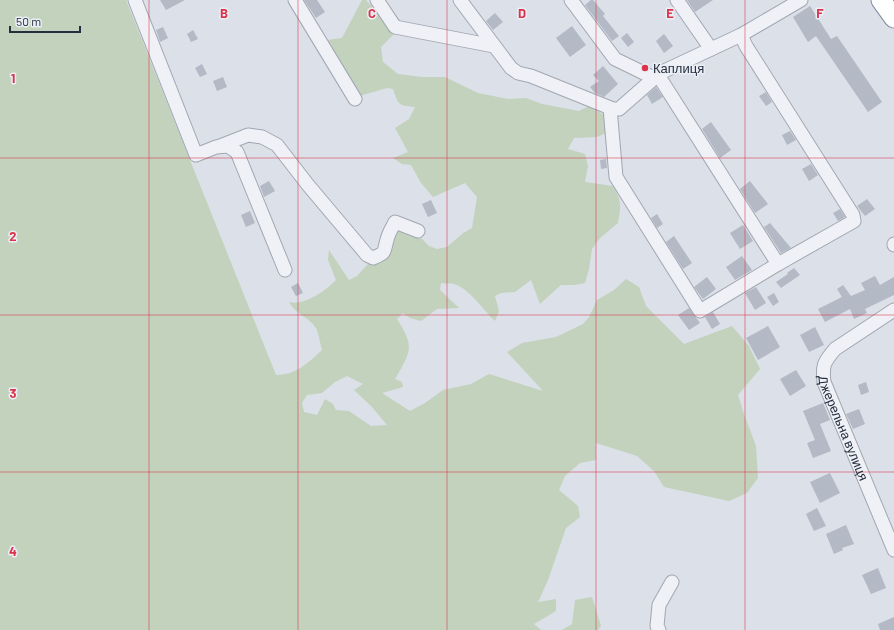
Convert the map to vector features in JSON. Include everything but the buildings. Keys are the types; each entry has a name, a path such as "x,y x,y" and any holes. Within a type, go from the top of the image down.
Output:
{"highway":[{"path":"881,0 894,18"}],"street":[{"path":"295,0 355,99"},
{"path":"377,0 395,27 494,46"},
{"path":"460,0 511,68 518,73 531,76 610,108 619,109 656,76 742,35 801,0"},
{"path":"571,0 615,59 656,76 778,264"},
{"path":"677,0 711,49"},
{"path":"139,1 196,155 248,135 262,137 277,145 308,185 367,255 373,258 385,250 394,222 418,232"},
{"path":"610,108 616,177 700,311 778,264 854,221 853,215 746,46 742,35"},
{"path":"216,147 228,146 237,152 285,270"},
{"name":"Джерельна вулиця","path":"894,310 835,349 827,358 822,369 824,382 894,550"},
{"path":"659,630 657,626 658,605 672,582"}],"green space":[{"path":"0,0 126,0 276,375 296,371 307,364 322,350 316,328 310,321 295,310 289,302 295,303 308,300 321,293 336,280 328,260 329,250 349,280 357,276 368,264 381,259 398,227 418,235 429,246 437,249 447,247 462,234 472,228 477,197 465,183 433,197 421,183 411,165 402,164 393,158 408,152 395,128 409,119 415,107 400,104 393,89 387,88 349,99 343,88 327,40 342,38 362,0 366,0 395,33 381,47 383,62 398,74 422,77 445,77 478,93 508,99 526,98 542,104 579,111 589,106 607,117 608,132 597,137 574,138 568,149 585,154 588,166 585,182 613,186 620,204 618,223 600,238 592,249 585,283 561,285 540,304 531,280 515,292 501,293 495,296 499,311 495,321 465,290 454,284 441,283 440,290 459,308 437,309 421,321 410,318 403,313 397,319 407,336 409,349 405,362 395,379 402,382 403,387 382,393 410,411 425,403 443,390 471,384 489,374 543,391 507,352 522,343 556,337 583,324 589,317 597,300 614,290 626,279 639,287 646,306 684,344 732,326 749,346 760,369 738,395 756,446 758,478 747,493 729,501 664,487 654,471 637,456 596,443 596,460 580,463 565,476 559,490 578,506 580,517 566,528 548,580 538,602 556,599 556,611 534,624 541,630 0,630","holes":["347,376 363,384 354,390 372,407 387,425 371,426 349,411 336,410 333,404 325,399 317,415 304,412 302,403 307,395 322,393 335,382"]},
{"path":"592,597 601,626 598,630 562,630 572,624 575,600"}],"place":[{"name":"Каплиця","path":"645,68"}]}
